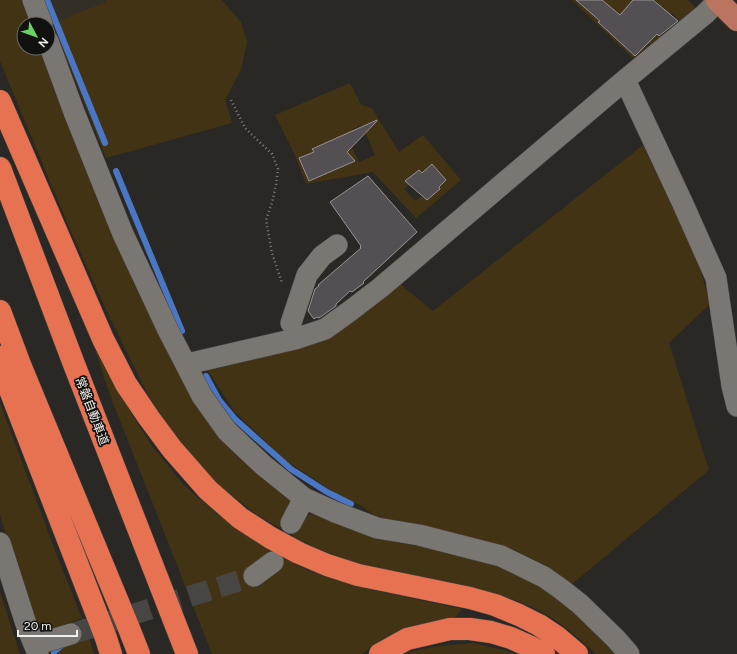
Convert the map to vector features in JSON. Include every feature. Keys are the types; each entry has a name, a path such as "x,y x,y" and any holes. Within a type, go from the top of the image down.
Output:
{"highway":[{"path":"0,101 103,339 126,384 172,450 208,490 240,518 271,538 299,553 327,565 358,575 470,598 495,605 539,625 557,637 577,654"},
{"name":"常磐自動車道","path":"0,168 72,359 187,654"},
{"path":"0,311 21,367 139,654"},
{"path":"0,357 10,390 111,654"},
{"path":"380,654 407,639 450,630 470,629 491,632 511,638 531,646 544,654"}],"main road":[{"path":"718,0 737,20"}],"street":[{"path":"33,0 39,16"},
{"path":"187,364 295,339 325,328 350,312 706,13 718,0"},
{"path":"53,56 74,112 123,234 168,330 187,364 202,396 227,431 263,465 304,498 377,528 419,535 501,556 544,577 562,589 580,604 616,639 629,654"},
{"path":"625,80 716,278 730,379 737,406"},
{"path":"291,323 307,275 322,256 337,245"},
{"path":"291,523 304,498"},
{"path":"0,543 27,627 36,649 71,634"},
{"path":"254,576 273,562"}],"path":[{"path":"231,100 245,128 272,154 278,169 275,191 266,220 272,253 283,287"}],"shaded area":[{"path":"0,0 25,0 31,16 16,16 16,56 46,56 133,282 167,352 220,438 290,497 293,508 280,528 257,515 210,478 172,432 148,395 110,318 69,227 0,61"},
{"path":"42,0 107,0 106,2 56,21 56,16 49,16"},
{"path":"107,0 222,0 241,22 247,42 241,70 225,100 232,123 106,158 56,33 56,21 106,2"},
{"path":"572,0 579,0 578,2 582,6 587,0 633,0 620,15 611,7 598,22 635,56 647,44 651,29 661,37 680,21 672,13 669,16 653,0 688,0 698,10 635,60"},
{"path":"350,83 361,105 372,108 399,152 423,135 461,180 416,218 373,172 306,184 295,155 275,115","holes":["362,125 375,155 359,162 346,135 354,132 353,129","339,137 340,140 342,140 351,162 299,158 314,152 312,148","432,164 446,180 427,200 422,196 415,201 404,189 412,182 419,170 422,173"]},
{"path":"643,145 697,258 710,304 669,343 709,470 572,584 547,566 518,552 377,517 360,505 340,496 285,460 234,411 205,366 328,337 401,285 433,311"},
{"path":"95,350 152,446 183,484 218,515 265,547 300,567 332,579 368,589 462,609 454,619 407,629 382,639 362,654 212,654 110,395"},
{"path":"0,403 82,618 52,630 36,625 29,610 0,515"},
{"path":"314,513 373,536 507,566 548,588 619,654 596,654 575,635 552,618 536,609 514,600 468,586 397,572 343,559 292,536 305,516"},
{"path":"0,592 20,654 0,654"},
{"path":"89,636 94,654 57,654 63,647"},
{"path":"474,643 514,654 406,654 409,652 438,646"}],"building":[{"path":"576,0 602,0 620,15 633,0 653,0 678,21 659,36 657,34 635,56 598,22 600,21"},
{"path":"377,120 347,152 355,161 309,181 299,158 314,152 312,149"},
{"path":"432,164 446,180 439,187 440,189 427,200 405,181 419,170 422,173"},
{"path":"368,176 417,232 363,282 364,283 352,292 350,291 336,304 336,306 319,318 317,317 314,319 308,311 315,289 361,248 330,202"}],"waterway":[{"path":"47,0 105,143"},
{"path":"116,171 182,331"},
{"path":"206,376 219,400 235,419 291,469 327,492 351,504"},
{"path":"54,654 54,652 62,645"}],"tunnel":[{"path":"71,634 254,576"}]}
